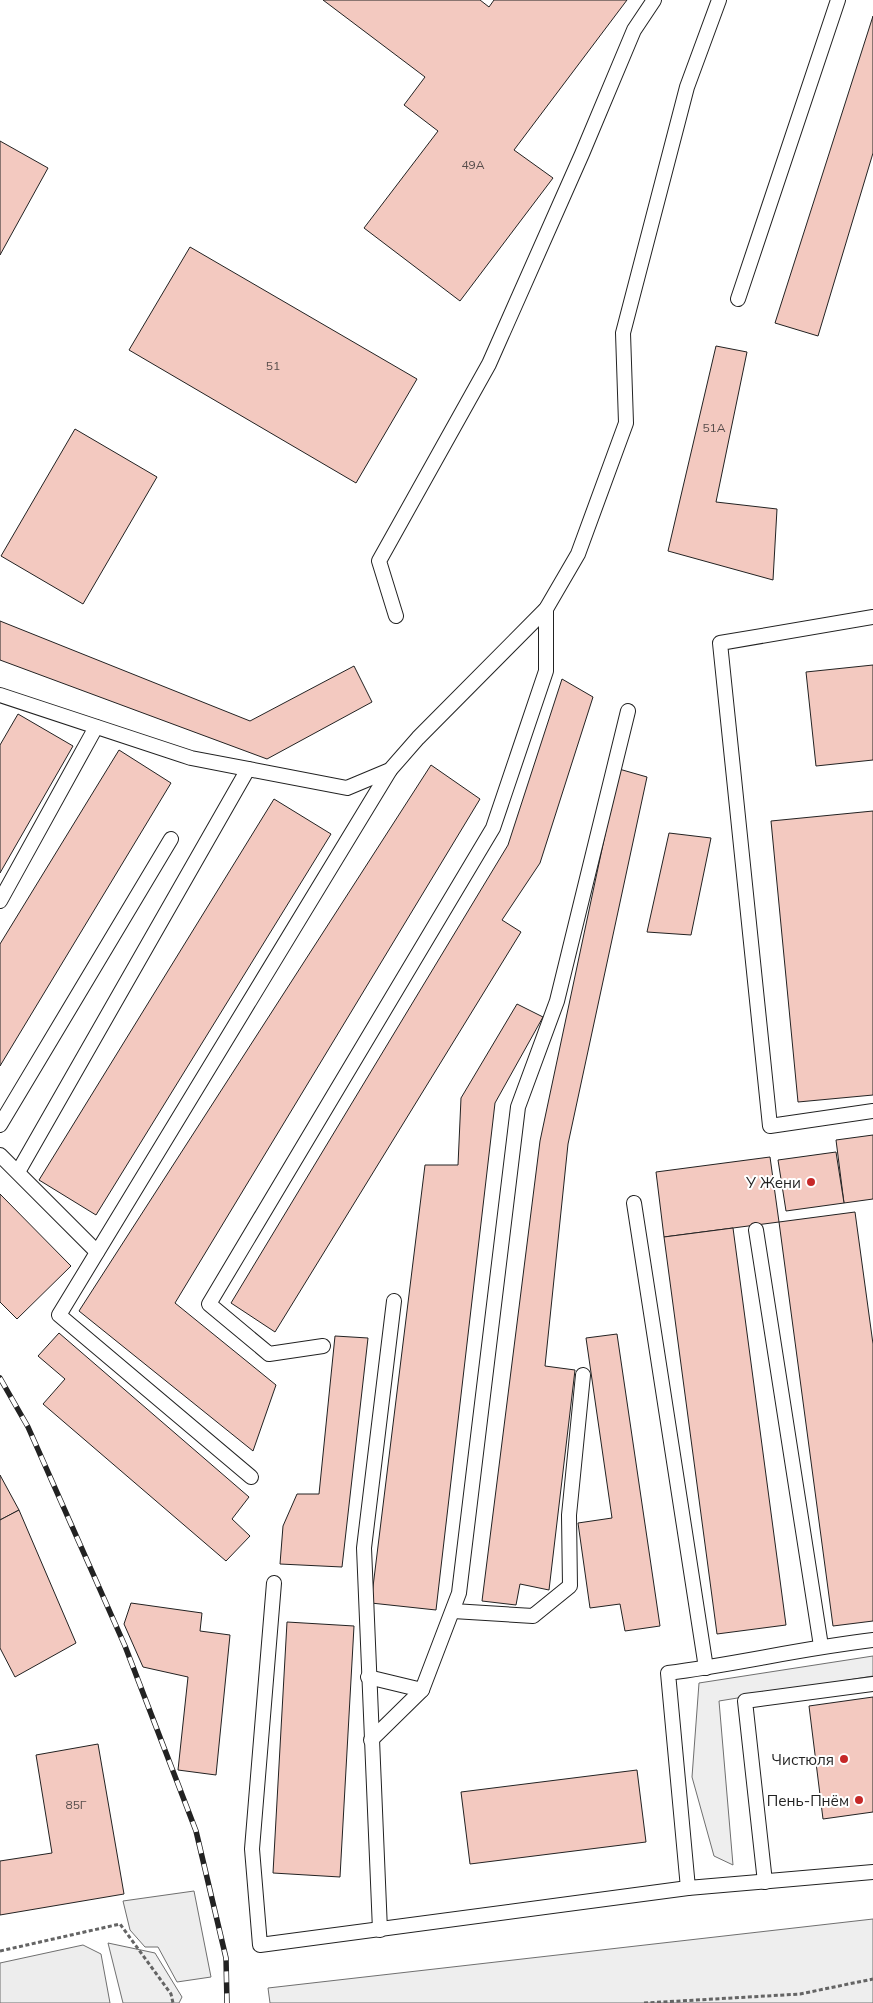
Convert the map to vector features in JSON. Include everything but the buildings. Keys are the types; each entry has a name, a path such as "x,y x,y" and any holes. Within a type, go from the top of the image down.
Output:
{"lane":[{"path":"396,616 379,561 489,364 582,154 634,30 654,0"},
{"path":"252,1477 59,1315 390,770 418,738 546,609 578,554 626,423 623,333 687,87 719,0"},
{"path":"738,299 838,0"},
{"path":"323,1346 269,1354 209,1304 493,828 546,671 546,609"},
{"path":"873,617 720,643 770,1126 873,1111"},
{"path":"0,695 191,758 248,769 347,788 390,770"},
{"path":"370,1740 422,1690 459,1594 518,1108 557,1001 628,711"},
{"path":"0,900 96,727"},
{"path":"18,1172 248,769"},
{"path":"0,1125 171,839"},
{"path":"0,1156 97,1252"},
{"path":"634,1203 706,1668"},
{"path":"756,1230 821,1646"},
{"path":"380,1930 370,1740 364,1548 394,1301"},
{"path":"452,1611 533,1616 570,1586 569,1514 583,1375"},
{"path":"274,1584 252,1849 260,1946 688,1888 873,1872"},
{"path":"688,1888 668,1673 706,1668 821,1646 873,1640"},
{"path":"368,1677 422,1690"},
{"path":"765,1882 745,1701 873,1684"}],"path":[{"path":"0,1951 120,1924 171,1994 173,2003"},
{"path":"644,2003 800,1994 873,1979"}],"shaded area":[{"path":"873,1656 873,1676 719,1701 733,1865 714,1856 692,1777 699,1683"},
{"path":"194,1891 211,1977 177,1982 158,1947 145,1947 130,1930 123,1901"},
{"path":"873,1919 873,2003 270,2003 268,1988"},
{"path":"108,1943 155,1953 182,1997 179,2003 123,2003"},
{"path":"83,1945 101,1954 110,2003 0,2003 0,1963"}],"railway":[{"path":"0,1378 28,1427 125,1646 196,1831 226,1958 227,2003"}],"place":[{"name":"У Жени","path":"811,1182"},
{"name":"Чистюля","path":"844,1759"},
{"name":"Пень-Пнём","path":"859,1800"}]}
